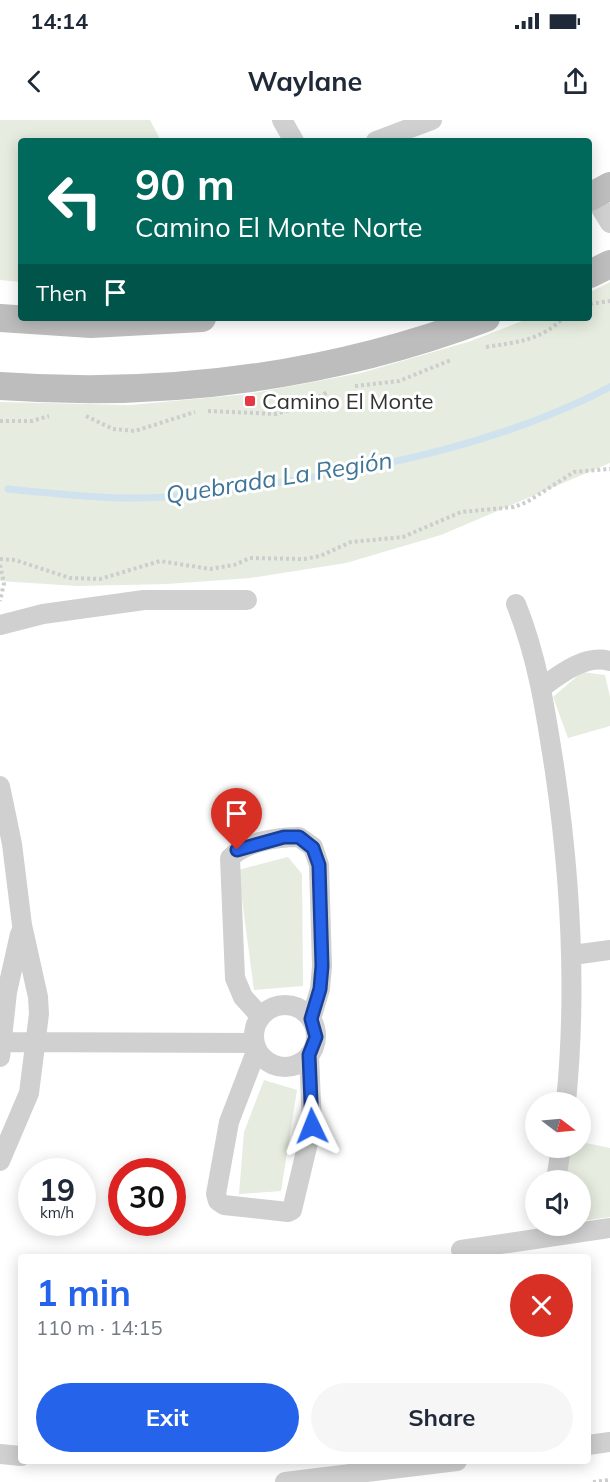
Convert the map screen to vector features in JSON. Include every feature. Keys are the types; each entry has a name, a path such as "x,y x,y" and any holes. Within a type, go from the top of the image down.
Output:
{"street":[{"path":"282,120 292,138"},
{"path":"384,138 432,120"},
{"path":"598,193 610,223"},
{"path":"592,273 610,264"},
{"path":"0,318 18,319"},
{"path":"46,321 91,324 146,321"},
{"path":"0,386 132,390 250,380 370,355 477,321"},
{"path":"0,625 43,614 144,600 247,600"},
{"path":"516,604 532,647 541,688 563,835 573,955 566,1092"},
{"path":"541,688 580,664 600,659 610,661"},
{"path":"0,786 12,844 22,925 38,997 37,1042 28,1093 0,1161"},
{"path":"261,1017 243,997 235,978 230,858 237,850 267,841 299,837 313,848 319,865 322,966 320,989 311,1019"},
{"path":"22,925 7,992 1,1047 37,1042 256,1046"},
{"path":"573,955 610,950"},
{"path":"287,1005 305,1012 311,1019 316,1037 309,1055 312,1126 292,1210 288,1212 224,1205 218,1201 216,1194 229,1122 256,1046 255,1033 261,1017 277,1006 287,1005"},
{"path":"256,1046 263,1058 282,1066 292,1066 309,1055"},
{"path":"591,1229 610,1228"},
{"path":"461,1250 525,1236"},
{"path":"591,1445 610,1442"},
{"path":"0,1454 18,1456"},
{"path":"285,1482 432,1464"}],"path":[{"path":"592,304 610,301"},
{"path":"0,559 15,560 70,579 100,579 160,561 210,569 234,565 250,558 304,559 320,556 351,542 403,537 460,512 514,507 527,502 558,480 574,472 610,469"},
{"path":"0,566 4,583 0,601"},
{"path":"593,1482 610,1480"}],"shaded area":[{"path":"0,120 150,120 159,138 18,138 18,282 0,280"},
{"path":"610,282 610,463 441,535 346,563 250,578 167,584 77,586 0,581 0,402 131,405 248,394 361,373 471,341 522,321 592,321 592,291"},
{"path":"582,672 605,675 610,697 610,726 568,738 553,697"},
{"path":"288,857 302,874 303,986 254,990 238,870"},
{"path":"264,1080 297,1090 281,1191 239,1194 244,1132"},
{"path":"591,1144 610,1148 610,1217 591,1220 591,1170 566,1170 569,1158 591,1158"}],"waterway":[{"name":"Quebrada La Región","path":"8,489 94,497 160,497 218,492 318,476 404,459 489,437 570,406 610,387"}],"place":[{"name":"Camino El Monte","path":"250,401"}],"route":[{"path":"237,850 284,837 299,837 313,848 319,865 322,966 320,989 311,1019 316,1037 309,1055 312,1126"}]}
